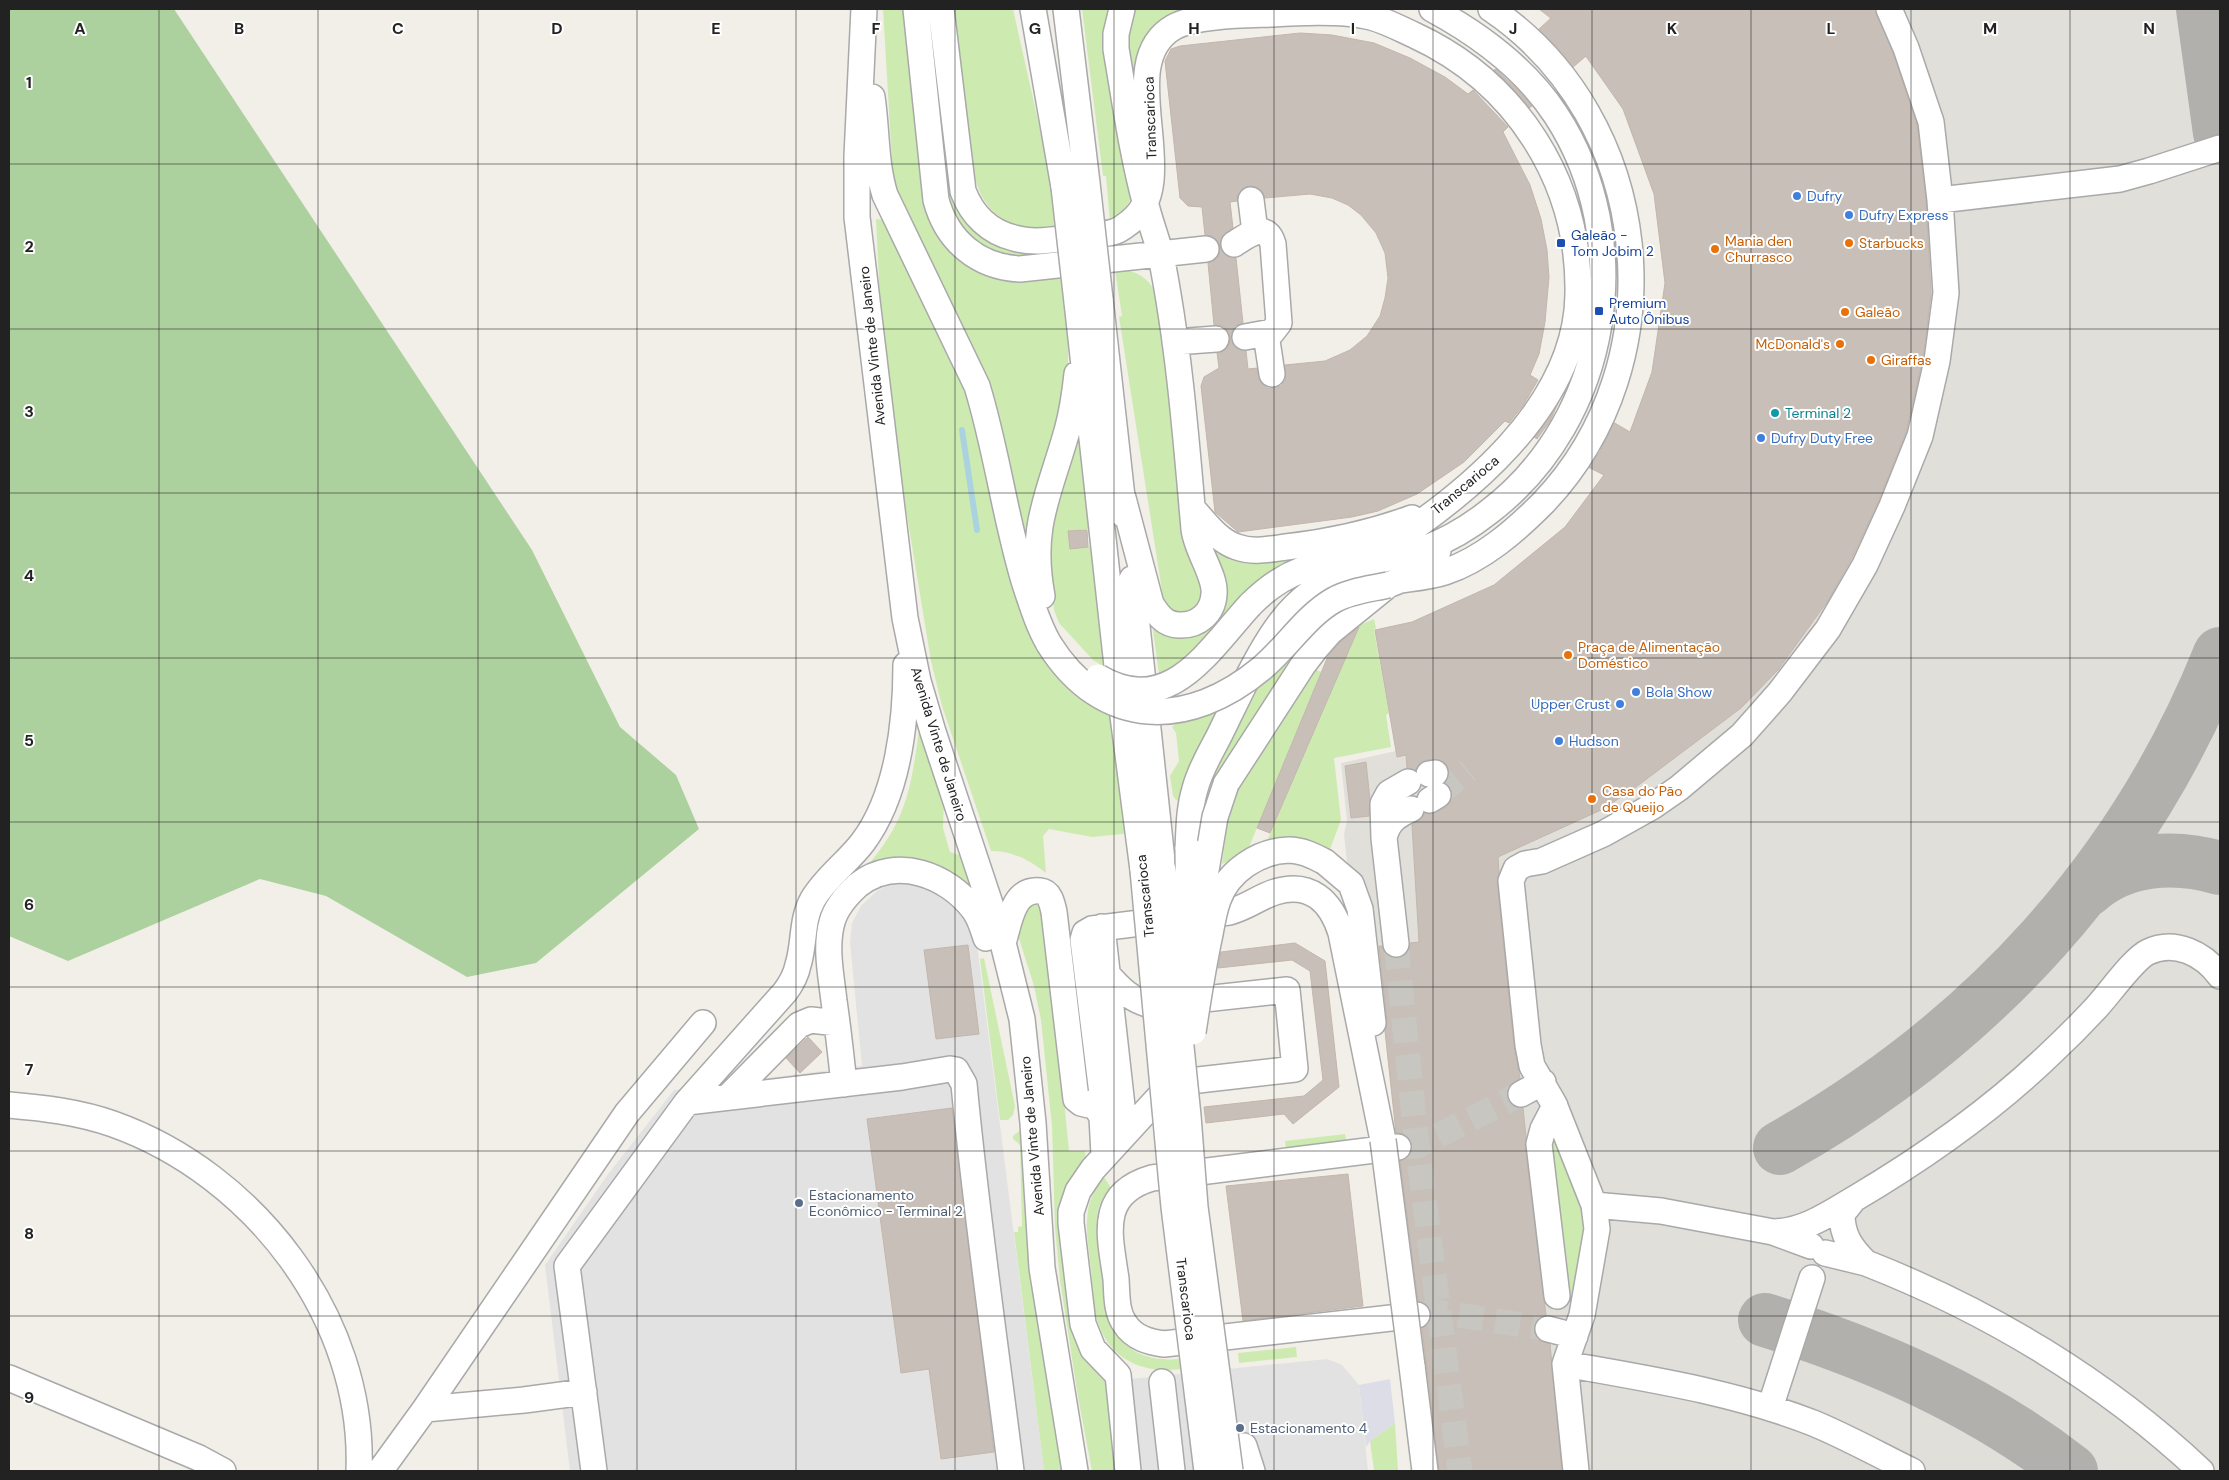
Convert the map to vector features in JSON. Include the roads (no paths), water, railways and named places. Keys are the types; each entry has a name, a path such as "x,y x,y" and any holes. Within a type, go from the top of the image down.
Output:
{"street":[{"path":"916,9 936,200 940,213 953,238 972,255 996,266 1008,268 1206,249"},
{"path":"941,9 963,191 968,203 986,226 997,232 1022,240 1040,241 1113,232 1136,217 1146,206"},
{"path":"1027,9 1040,39"},
{"path":"1033,9 1076,185"},
{"path":"1038,9 1040,39"},
{"path":"1066,9 1076,185 1086,308 1122,498 1151,604 1158,615 1166,622 1175,625 1192,624 1206,615 1211,608 1215,592 1196,542 1175,342 1161,254 1146,206 1116,50 1116,34 1122,9"},
{"path":"1193,1032 1189,967 1188,849 1192,799 1199,776 1236,701 1283,619 1301,600 1321,585 1378,561 1440,543 1492,509 1520,484 1543,457 1562,429 1582,388 1598,330 1604,279 1602,247 1589,186 1577,154 1556,115 1516,68 1487,42 1462,25 1432,9"},
{"path":"1189,967 1215,817 1226,784 1303,665 1330,632 1425,560 1491,517 1532,477 1556,448 1570,424 1585,393 1595,364 1607,303 1606,246 1594,185 1581,152 1554,107 1522,67 1491,39 1444,9"},
{"path":"1086,308 1068,430 1039,521 1037,540 1038,577 1045,614 1054,641 1070,673 1094,693 1107,700 1138,710 1171,711 1210,701 1240,685 1263,667 1320,610 1333,601 1344,595 1446,571 1475,558 1514,531 1554,492 1576,463 1592,437 1612,390 1624,349 1630,313 1632,282 1625,211 1615,176 1600,136 1562,75 1541,50 1491,9"},
{"path":"1576,1471 1565,1364 1582,1315 1597,1229 1594,1205 1555,1106 1543,1082 1532,1066 1528,1045 1511,881 1516,869 1525,864 1542,861 1602,834 1653,806 1679,788 1742,734 1780,692 1828,629 1865,565 1920,436 1937,362 1946,293 1940,200 1931,122 1906,48 1889,9"},
{"name":"Transcarioca","path":"1146,206 1152,176 1147,78 1151,58 1158,44 1168,31 1178,25 1193,21 1236,16 1310,12 1364,13 1434,44 1469,68 1512,107 1537,141 1552,167 1561,190 1573,238 1578,280 1578,306 1574,331 1565,358 1552,386 1535,413 1504,453 1482,474 1436,510 1397,540 1374,554"},
{"path":"863,18 875,115 879,176 894,217 977,386 988,420 1017,556 1034,613 1054,641 1078,662 1104,680 1136,690 1151,690 1178,680 1194,667 1268,587 1299,570 1328,562 1374,554 1407,554"},
{"name":"Avenida Vinte de Janeiro","path":"863,18 857,156 857,217 905,618 918,681 1003,944 1022,1019 1034,1123 1042,1268 1075,1471"},
{"path":"1940,200 2120,179 2220,148"},
{"path":"1251,200 1244,238 1267,234 1273,244 1279,323 1276,328 1255,335 1272,374"},
{"name":"Transcarioca","path":"1086,308 1119,684 1153,870 1174,1207 1208,1471"},
{"path":"1175,342 1216,338"},
{"path":"1122,498 1153,870 1188,1116 1195,1207 1230,1471"},
{"path":"1192,508 1212,530 1226,541 1237,547 1259,550 1324,543 1383,529 1436,510"},
{"path":"1017,556 1035,597 1045,614"},
{"path":"594,1471 567,1266 687,1102 785,992 799,964 804,928 813,900 822,887 865,840 887,799 898,755 906,687 905,618"},
{"path":"1396,944 1384,838 1383,804 1389,793 1425,789"},
{"path":"1188,1116 1193,1032 1204,963 1217,901 1227,884 1249,862 1261,856 1289,850 1301,852 1325,862 1351,884 1360,909 1391,1144 1412,1366 1425,1471"},
{"path":"844,1084 829,946 832,921 844,899 862,882 882,872 913,871 940,880 953,888 975,911 982,925 1034,1123"},
{"path":"1003,944 1016,903 1020,897 1036,891 1048,894 1054,912 1076,1098 1081,1103 1089,1105 1094,1103 1102,1094 1083,940 1085,933 1092,929 1229,912 1241,909 1274,892 1288,889 1308,890 1316,895 1332,911 1337,920 1391,1144"},
{"path":"1102,928 1125,1133"},
{"path":"1770,1408 1823,1242 1854,1199 1914,1164 2010,1091 2093,1011 2133,965 2147,952 2165,949 2186,950 2204,958 2220,976"},
{"path":"1107,974 1123,992 1136,1001 1150,1005 1287,990 1295,1069 1172,1083 1104,1155 1078,1190 1073,1201 1071,1223 1083,1324 1093,1349 1118,1375 1128,1471"},
{"path":"728,1097 799,1024 811,1020 837,1023"},
{"path":"380,1471 425,1409 627,1113 703,1023"},
{"path":"687,1102 844,1084 950,1069 956,1070 964,1084 974,1187 1011,1471"},
{"path":"1521,1094 1543,1082"},
{"path":"1094,1103 1102,1117 1104,1155"},
{"path":"9,1105 38,1107 78,1114 112,1124 150,1139 214,1178 270,1231 297,1265 317,1300 333,1334 346,1373 355,1412 359,1441 359,1471"},
{"path":"1555,1106 1543,1129 1538,1144 1557,1296"},
{"path":"1391,1144 1147,1180 1132,1186 1118,1198 1113,1207 1109,1225 1120,1316 1133,1334 1149,1341 1164,1344 1417,1314"},
{"path":"1594,1205 1660,1211 1773,1232 1784,1232 1823,1242 1866,1263 1912,1281 2016,1334 2074,1370 2176,1447 2201,1471"},
{"path":"1208,1314 1251,1471"},
{"path":"1548,1329 1575,1336"},
{"path":"1565,1364 1665,1381 1770,1408 1821,1427 1912,1471"},
{"path":"1409,1471 1412,1366"},
{"path":"9,1378 199,1458 223,1471"},
{"path":"1162,1382 1172,1471"},
{"path":"425,1409 524,1400 584,1392"}],"waterway":[{"path":"962,430 977,530"}],"tunnel":[{"path":"1438,795 1468,770"},
{"path":"1396,944 1417,1146 1460,1471"},
{"path":"1403,1147 1417,1146 1521,1094"},
{"path":"1422,1314 1438,1312 1548,1329"}],"place":[{"name":"Dufry","path":"1797,196"},
{"name":"Dufry Express","path":"1849,215"},
{"name":"Galeão - Tom Jobim 2","path":"1561,243"},
{"name":"Starbucks","path":"1849,243"},
{"name":"Mania den Churrasco","path":"1715,249"},
{"name":"Premium Auto Ônibus","path":"1599,311"},
{"name":"Galeão","path":"1845,312"},
{"name":"McDonald's","path":"1840,344"},
{"name":"Giraffas","path":"1871,360"},
{"name":"Terminal 2","path":"1775,413"},
{"name":"Dufry Duty Free","path":"1761,438"},
{"name":"Praça de Alimentação Doméstico","path":"1568,655"},
{"name":"Bola Show","path":"1636,692"},
{"name":"Upper Crust","path":"1620,704"},
{"name":"Hudson","path":"1559,741"},
{"name":"Casa do Pão de Queijo","path":"1592,799"},
{"name":"Estacionamento Econômico - Terminal 2","path":"799,1203"},
{"name":"Estacionamento 4","path":"1240,1428"}]}
